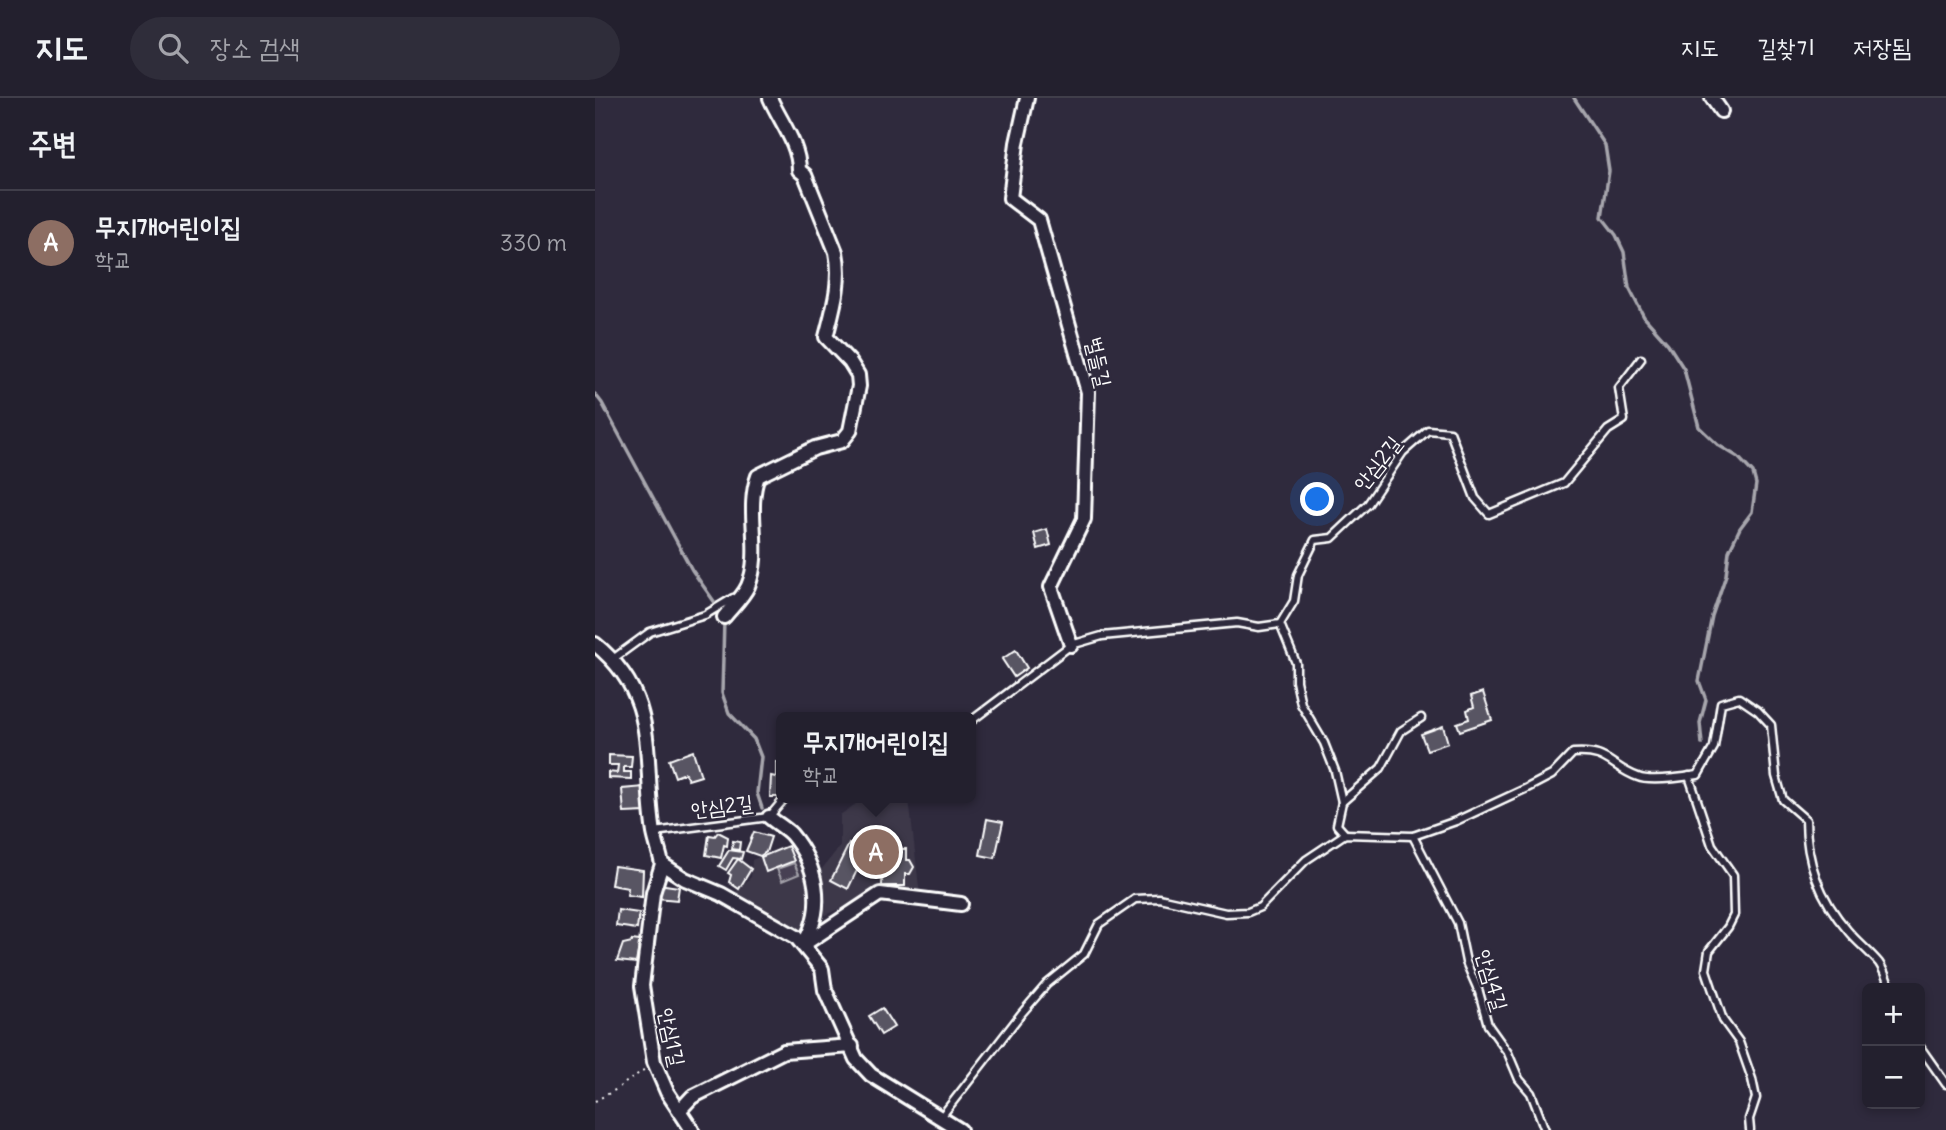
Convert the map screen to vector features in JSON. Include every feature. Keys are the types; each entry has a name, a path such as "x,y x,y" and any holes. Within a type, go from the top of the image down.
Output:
{"street":[{"path":"724,617 747,589 755,562 753,490 758,476 815,448 842,441 850,431 859,386 858,375 850,362 826,337 838,286 836,252 805,175 799,170 799,161 783,120 770,98"},
{"name":"벌들길","path":"1027,98 1017,143 1010,198 1039,220 1088,392 1084,519 1051,587 1071,645"},
{"path":"1712,98 1721,111"},
{"name":"안심1길","path":"595,644 613,659 638,699 645,725 654,832 662,864 653,893 642,986 654,1062 667,1093 679,1111 692,1097 784,1051 852,1046"},
{"path":"769,817 791,834 808,863 817,888 814,925 803,945"},
{"path":"662,864 685,879 762,916 796,937 822,969 825,990 856,1059 871,1075 960,1130"},
{"path":"803,945 880,894 961,904"},
{"path":"679,1111 692,1130"}],"lane":[{"name":"안심2길","path":"1280,624 1294,601 1297,575 1315,540 1332,538 1368,503 1403,452 1428,430 1450,432 1475,498 1489,514 1564,484 1608,430 1623,420 1619,388 1641,359"},
{"path":"613,659 650,632 705,615 733,598"},
{"path":"976,717 1071,645 1102,636 1237,623 1259,627 1280,624 1296,663 1296,681 1301,704 1325,743 1342,802 1337,825 1345,834"},
{"path":"941,1116 1047,984 1084,954 1099,924 1135,899 1159,898 1226,913 1248,912 1260,907 1306,860 1345,834 1413,836 1456,821 1552,775 1573,753 1591,752 1605,757 1640,779 1698,775 1714,747 1721,703 1739,698 1772,725 1776,776 1783,800 1806,820 1814,876 1826,902 1847,931 1879,964 1888,983"},
{"path":"1342,802 1381,768 1401,731 1421,718"},
{"path":"1689,776 1712,845 1733,875 1734,915 1709,951 1706,970 1723,1020 1739,1042 1752,1079 1756,1098 1749,1119 1750,1130"},
{"name":"안심2길","path":"654,832 769,817 782,803"},
{"name":"안심4길","path":"1413,836 1458,923 1466,962 1479,992 1488,1025 1508,1053 1519,1079 1531,1093 1545,1130"},
{"path":"1925,1054 1946,1084"}],"path":[{"path":"595,1101 654,1062"}],"shaded area":[{"path":"857,803 910,803 920,896 874,893 821,917 808,925 804,936 734,894 751,877 752,860 788,844 801,858 813,880 840,846 840,815"},
{"path":"794,863 799,874 782,881 777,869"}],"building":[{"path":"1047,529 1051,545 1038,549 1034,533"},
{"path":"1016,650 1027,668 1014,677 1002,659"},
{"path":"1483,692 1492,720 1460,731 1457,723 1469,719 1467,710 1474,707 1471,696"},
{"path":"1443,726 1448,743 1427,750 1421,734"},
{"path":"693,751 701,776 688,780 685,773 675,777 669,760"},
{"path":"609,755 632,756 631,767 624,767 624,772 631,772 631,779 608,778 608,772 617,773 618,765 609,765"},
{"path":"771,776 776,777 776,797 770,797"},
{"path":"644,787 646,812 624,813 622,789"},
{"path":"987,819 1003,822 995,858 980,855"},
{"path":"718,832 728,837 721,858 706,855 709,835 715,836"},
{"path":"754,832 771,837 766,852 760,856 746,851"},
{"path":"733,841 740,842 739,850 732,849"},
{"path":"849,844 866,852 848,889 831,880"},
{"path":"788,846 794,861 766,872 761,857"},
{"path":"883,849 906,849 906,860 910,860 914,867 910,874 905,874 905,886 882,886"},
{"path":"729,850 743,852 741,859 733,858 726,870 719,866"},
{"path":"738,859 751,869 739,889 729,882 731,875 728,873"},
{"path":"614,866 643,870 642,897 627,895 628,888 611,885"},
{"path":"658,884 679,887 677,900 657,898"},
{"path":"618,910 639,913 637,929 616,926"},
{"path":"632,940 640,941 636,963 617,961 623,944"},
{"path":"882,1008 894,1027 881,1035 869,1016"}],"waterway":[{"path":"1574,98 1605,145 1609,171 1602,217 1616,235 1624,252 1629,288 1644,317 1668,344 1684,369 1699,427 1718,445 1738,457 1753,473 1756,484 1752,512 1740,528 1729,551 1726,575 1712,616 1699,681 1706,700 1700,723 1702,744"},
{"path":"595,394 692,570 718,607"},
{"path":"724,620 722,693 729,713 754,739 761,757 757,793 762,808"},
{"path":"780,832 793,847"}],"place":[{"name":"무지개어린이집","path":"876,852"}]}
